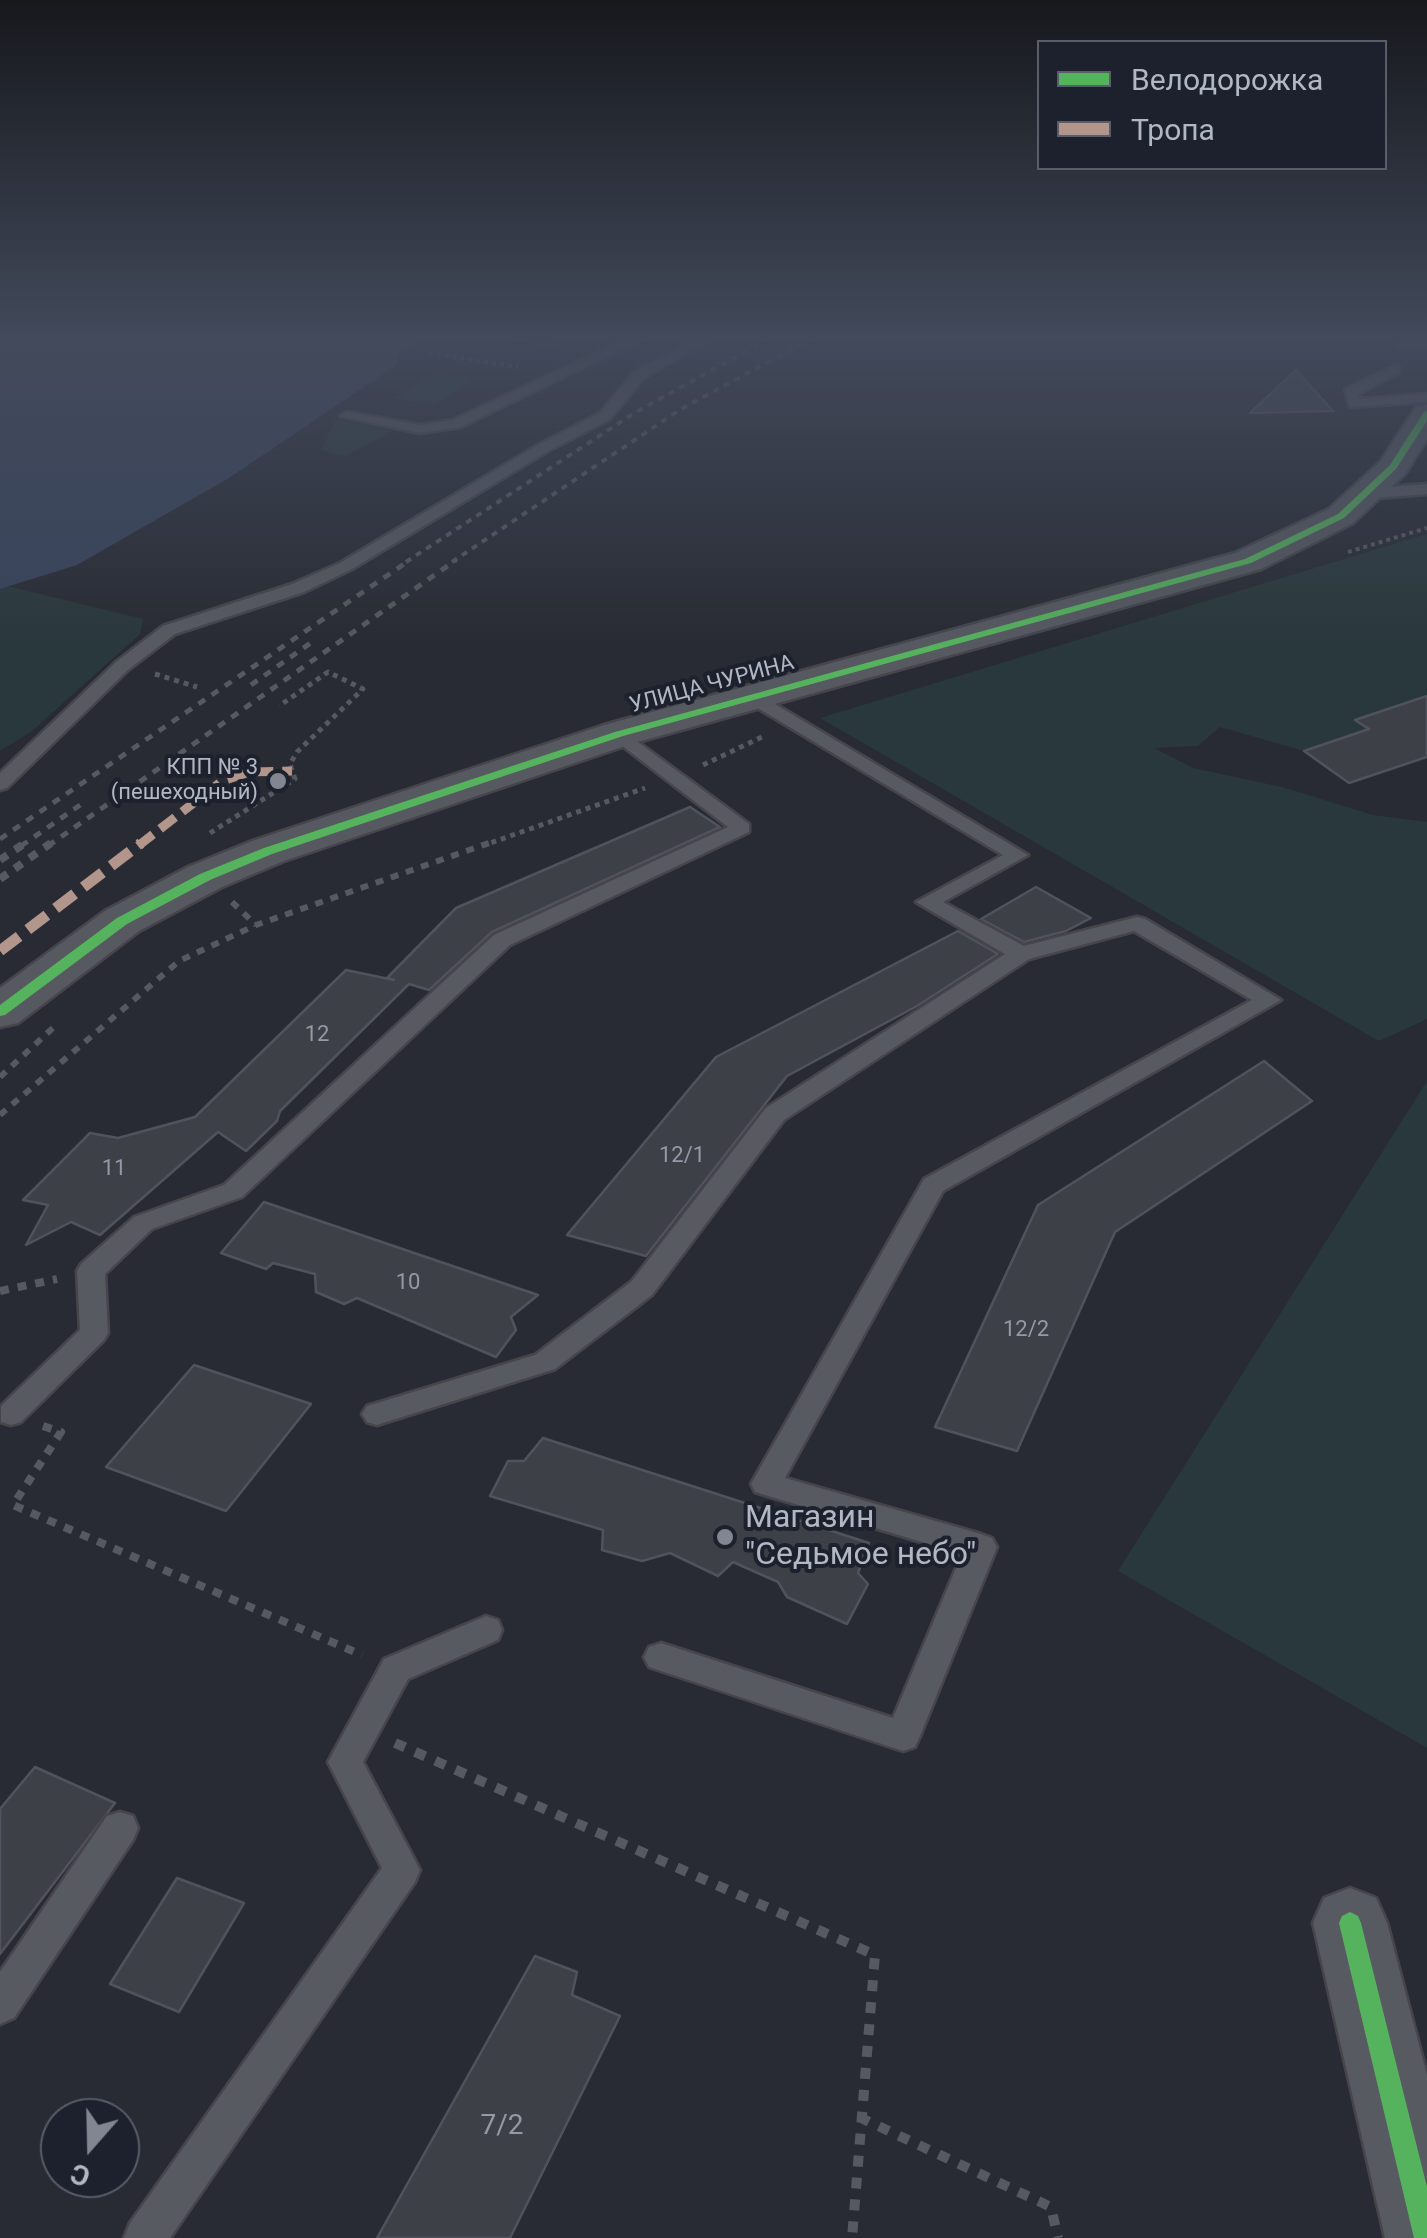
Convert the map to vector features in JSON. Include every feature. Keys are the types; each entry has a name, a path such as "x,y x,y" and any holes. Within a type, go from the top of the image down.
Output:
{"street":[{"name":"УЛИЦА ЧУРИНА","path":"0,1012 122,921 232,864 619,734 1248,561 1341,516 1393,467 1409,442"},
{"path":"1350,1924 1426,2238"}],"lane":[{"path":"0,784 137,654 186,622 298,588 346,566 560,442"},
{"path":"1364,494 1427,490"},
{"path":"753,698 1018,855 927,902 1021,954"},
{"path":"11,1414 94,1333 92,1271 143,1223 234,1191 502,940 742,828 619,734"},
{"path":"378,1414 545,1362 642,1288 775,1114 1021,954 1137,924 1269,1000 932,1185 766,1484 982,1547 903,1736 661,1657"},
{"path":"145,2238 402,1870 344,1762 396,1669 486,1630"},
{"path":"0,2005 120,1828"}],"path":[{"path":"137,654 158,676 197,686"},
{"path":"278,706 328,672 362,684 363,690 297,752 290,764 296,780"},
{"path":"231,901 256,925"},
{"path":"0,1291 92,1271"},
{"path":"62,1432 13,1505 396,1669"},
{"path":"363,1729 874,1955 858,2117 852,2238"},
{"path":"858,2117 1051,2207 1058,2238"}],"shaded area":[{"path":"325,442 371,442 345,456 321,450"},
{"path":"1427,534 1427,696 1357,720 1369,729 1304,751 1220,727 1198,746 1154,748 1193,768 1282,787 1373,815 1427,822 1427,1019 1379,1041 820,718"},
{"path":"7,586 143,619 140,634 32,731 0,751 0,589"},
{"path":"1427,1081 1427,1748 1118,1571"}],"water":[{"path":"0,442 282,442 229,478 77,565 0,589"}],"building":[{"path":"1427,696 1427,757 1349,783 1304,751 1369,729 1355,720"},
{"path":"690,807 720,827 492,932 429,990 409,984 280,1111 277,1121 246,1151 218,1132 100,1235 71,1222 26,1245 48,1205 23,1200 90,1133 118,1138 195,1117 346,970 394,980 387,978 456,908"},
{"path":"1036,887 1091,918 1066,931 1024,942 981,919"},
{"path":"958,931 998,954 917,1006 787,1076 646,1256 567,1235 716,1057"},
{"path":"1264,1061 1312,1101 1115,1232 1017,1451 935,1427 1038,1205"},
{"path":"264,1202 538,1295 511,1317 516,1330 496,1357 357,1298 344,1304 316,1292 315,1274 273,1263 266,1269 221,1253"},
{"path":"194,1365 311,1404 226,1511 106,1467"},
{"name":"Магазин \"Седьмое небо\"","path":"543,1438 869,1543 858,1573 868,1584 847,1624 787,1597 778,1582 733,1562 718,1576 670,1553 642,1561 602,1550 603,1530 490,1496 508,1461 524,1461"},
{"path":"35,1767 115,1803 0,1954 0,1809"},
{"path":"177,1878 244,1903 179,2012 110,1984"},
{"path":"535,1956 577,1972 572,1995 620,2016 510,2238 377,2238"}],"railway":[{"path":"406,562 589,442"},
{"path":"452,562 631,442"},
{"path":"0,839 410,560"},
{"path":"48,846 456,560"},
{"path":"251,685 312,642"},
{"path":"21,846 83,803"},
{"path":"0,860 25,843"},
{"path":"0,879 51,843"}],"marked path":[{"path":"0,951 222,781 249,772 292,771"}],"cycle path":[{"path":"0,1012 122,921 205,877 268,851 619,734 1248,561 1341,516 1393,467 1409,442"},
{"path":"1350,1923 1427,2238"}],"place":[{"name":"КПП № 3 (пешеходный)","path":"278,781"},
{"name":"Магазин \"Седьмое небо\"","path":"725,1537"}]}
